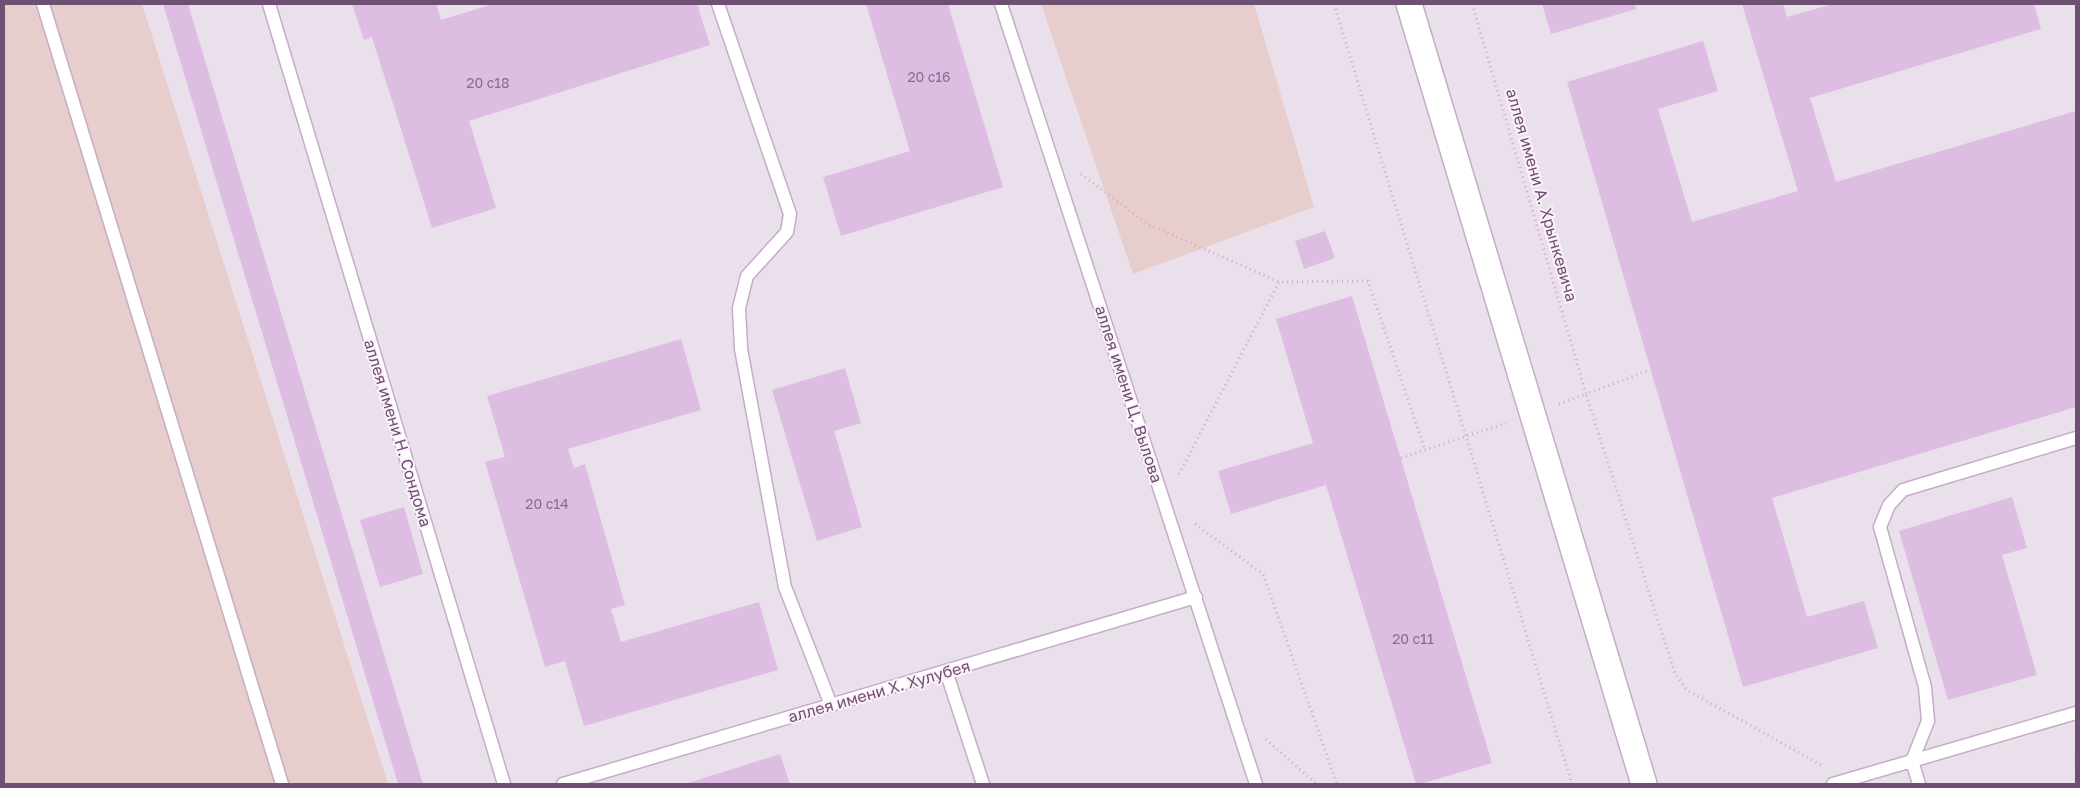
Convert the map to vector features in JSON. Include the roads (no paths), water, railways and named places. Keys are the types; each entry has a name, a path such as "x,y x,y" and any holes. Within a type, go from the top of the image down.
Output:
{"street":[{"path":"1409,4 1644,784"}],"lane":[{"path":"43,4 282,784"},
{"name":"аллея имени Н. Сондома","path":"270,4 504,784"},
{"path":"718,4 790,214 787,232 747,276 739,308 741,349 785,587 831,705"},
{"name":"аллея имени Ц. Вылова","path":"1001,4 1256,784"},
{"path":"1919,784 1912,761 1928,721 1925,687 1880,527 1888,505 1903,490 2076,438"},
{"name":"аллея имени Х. Хулубея","path":"563,784 1196,597"},
{"path":"946,671 983,784"},
{"path":"1832,784 2076,713"}]}
